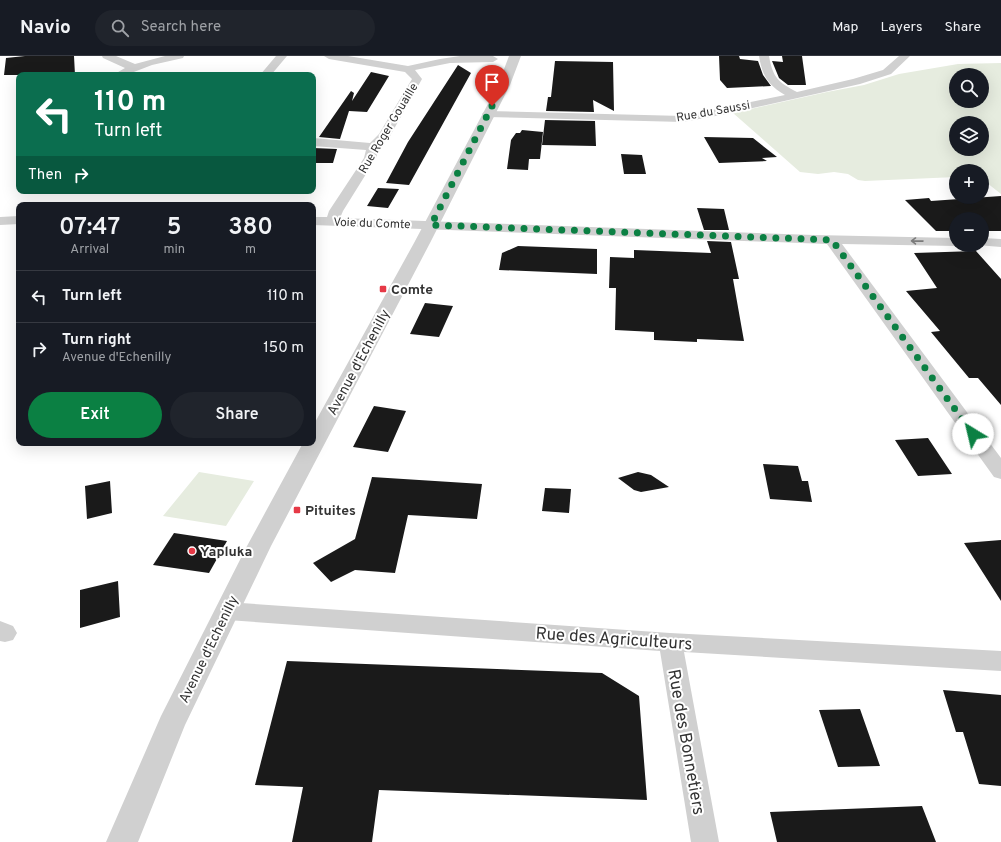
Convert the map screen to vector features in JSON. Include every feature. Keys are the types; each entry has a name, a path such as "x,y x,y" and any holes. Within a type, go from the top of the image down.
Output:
{"street":[{"path":"108,56 135,68"},
{"path":"125,72 162,59 179,56"},
{"path":"268,72 282,56"},
{"path":"329,56 408,69"},
{"name":"Avenue d'Echenilly","path":"316,440 504,85 515,56"},
{"path":"764,56 768,77 775,84 794,95"},
{"name":"Rue du Saussi","path":"488,114 683,119 856,82 887,72 905,56"},
{"name":"Rue Roger Gouaille","path":"332,222 336,211 370,158 373,147 384,136 417,79 408,69 461,58 493,59"},
{"path":"316,142 373,147"},
{"path":"0,221 16,220"},
{"name":"Voie du Comte","path":"316,221 832,240 949,242"},
{"path":"832,240 1001,472"},
{"path":"989,242 1001,243"},
{"name":"Avenue d'Echenilly","path":"122,842 171,724 259,546 313,446"},
{"name":"Rue des Agriculteurs","path":"227,612 670,642 1001,661"},
{"name":"Rue des Bonnetiers","path":"670,642 704,842"}],"shaded area":[{"path":"1001,63 1001,194 989,185 989,164 949,164 949,177 865,181 858,180 848,174 834,172 818,174 800,172 733,113 864,85 899,74 958,64"},
{"path":"199,472 254,481 226,526 163,516"}],"building":[{"path":"25,56 74,56 75,72 16,72 16,75 4,75 6,58"},
{"path":"719,56 739,56 740,59 758,61 763,75 771,86 727,88 720,80"},
{"path":"782,56 802,56 806,85 788,85 779,78 772,61 783,62"},
{"path":"555,61 613,62 614,111 593,100 594,112 546,111 548,97 551,97"},
{"path":"458,65 471,73 409,185 386,183 408,142"},
{"path":"371,72 389,76 367,112 349,111 340,139 319,137 351,91 354,93 352,101"},
{"path":"545,120 595,121 596,146 542,145"},
{"path":"522,130 543,132 540,159 529,159 528,170 507,169 511,140 516,133 520,133"},
{"path":"704,137 753,138 777,157 762,158 767,161 719,163"},
{"path":"316,148 337,149 333,163 316,163"},
{"path":"621,154 642,155 646,174 624,174"},
{"path":"378,188 399,189 388,208 367,206"},
{"path":"1001,196 1001,231 989,231 989,212 949,212 949,231 936,231 905,200 929,198 931,201 949,200 949,204 989,204 989,197"},
{"path":"697,208 724,209 729,230 704,230"},
{"path":"707,241 731,242 739,279 733,279 744,341 697,339 697,342 654,340 654,332 615,330 616,288 609,288 610,257 634,258 634,250 711,253"},
{"path":"518,246 597,249 597,274 499,270 502,253"},
{"path":"977,252 1001,279 1001,405 978,378 969,378 931,332 940,331 906,291 937,288 914,253"},
{"path":"425,303 453,306 439,337 410,334"},
{"path":"374,406 406,411 388,452 353,447"},
{"path":"928,438 952,474 918,476 895,440"},
{"path":"763,464 798,466 802,481 808,481 812,502 770,499"},
{"path":"638,472 651,475 669,487 641,492 634,490 618,478"},
{"path":"372,477 482,484 477,519 408,515 395,573 355,570 331,582 313,563 355,539"},
{"path":"110,481 112,513 87,519 85,486"},
{"path":"545,488 571,489 569,513 542,511"},
{"name":"Yapluka","path":"174,533 227,541 209,573 153,565"},
{"path":"1001,540 1001,601 964,543"},
{"path":"118,581 120,617 80,628 80,590"},
{"path":"287,661 602,673 639,696 647,800 379,790 372,842 292,842 303,787 255,785"},
{"path":"943,690 1001,695 1001,786 979,784 963,732 956,732"},
{"path":"860,709 880,766 838,767 819,710"},
{"path":"922,806 936,842 777,842 770,812"}],"place":[{"name":"Comte","path":"383,289"},
{"name":"Pituites","path":"297,510"},
{"name":"Yapluka","path":"192,551"}],"route":[{"path":"492,106 431,225 832,240 973,434"}]}
